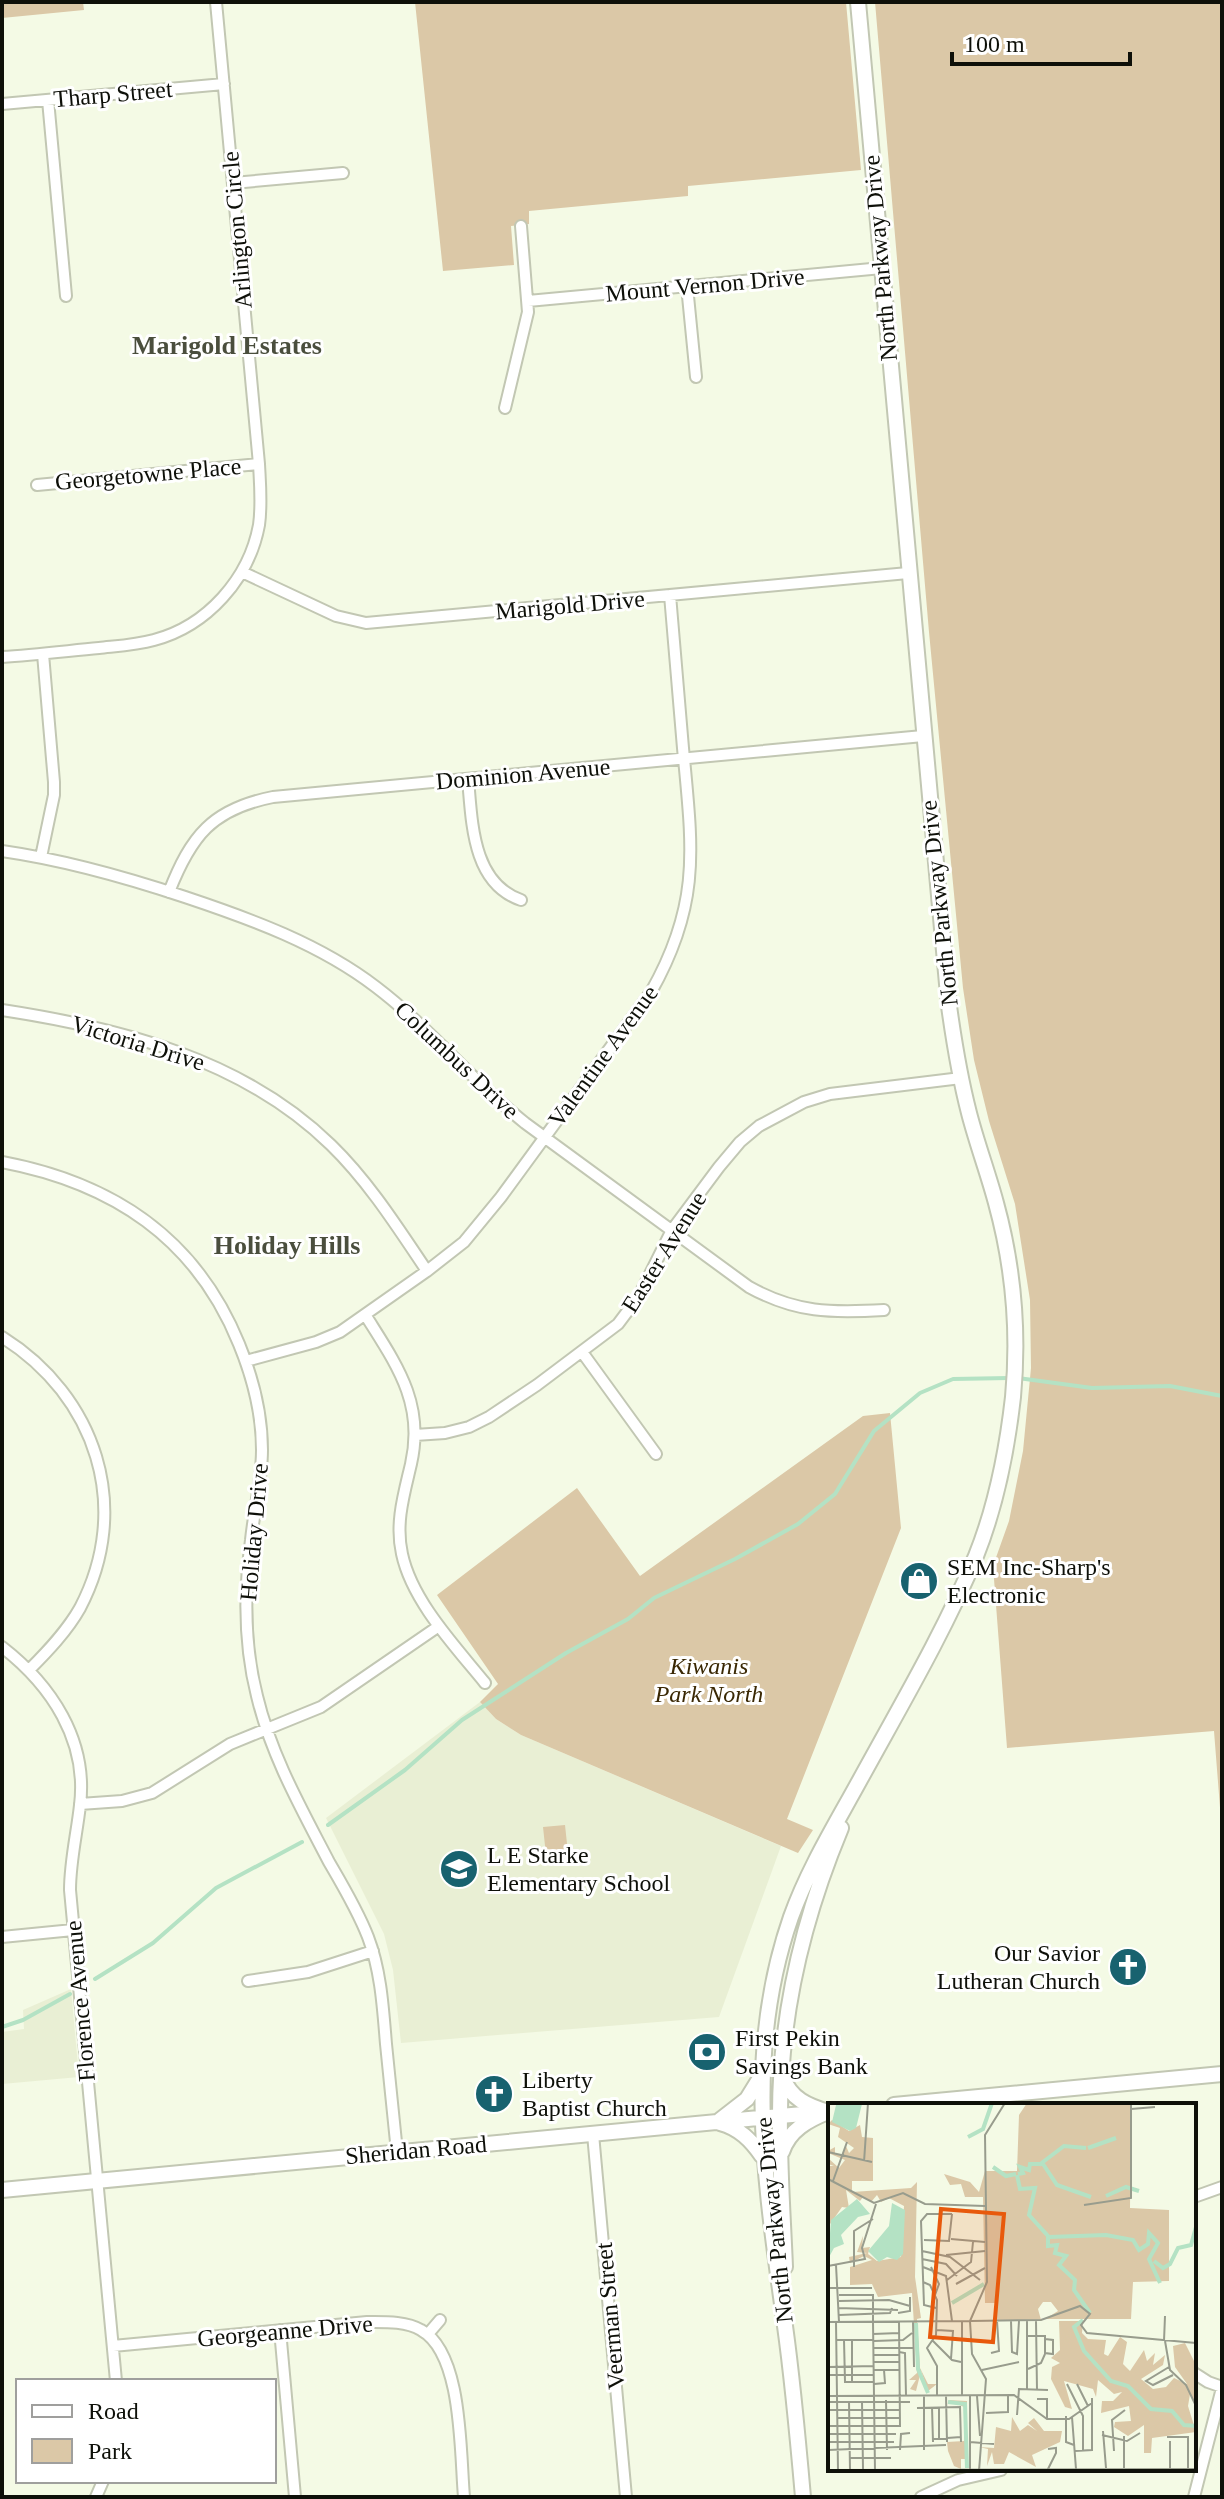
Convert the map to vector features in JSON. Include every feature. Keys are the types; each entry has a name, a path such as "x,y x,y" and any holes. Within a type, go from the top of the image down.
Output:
{"main road":[{"name":"North Parkway Drive","path":"803,2497 764,2159 763,2070 768,2017 790,1920 801,1890 951,1610 976,1555 1000,1475 1014,1381 1014,1322 1007,1252 961,1078 949,1006 858,2"},
{"name":"North Parkway Drive","path":"789,2356 780,2116 791,1999 802,1941 826,1868 866,1769"},
{"path":"715,2122 747,2099 763,2070"},
{"path":"782,2072 790,2092 797,2099 828,2112"},
{"path":"915,2103 1222,2074"},
{"path":"781,2156 785,2144 799,2127 828,2112"},
{"name":"Sheridan Road","path":"2,2190 828,2112"},
{"path":"715,2122 726,2124 748,2138 764,2159"}],"street":[{"name":"Arlington Circle","path":"2,657 137,644 176,632 209,611 225,594 242,572 252,549 261,501 259,464 216,2"},
{"name":"Tharp Street","path":"2,104 224,84"},
{"path":"48,100 66,296"},
{"path":"233,183 343,173"},
{"path":"505,408 525,328 528,301 521,226"},
{"name":"Mount Vernon Drive","path":"528,301 882,268"},
{"path":"687,286 696,377"},
{"name":"Georgetowne Place","path":"37,485 259,464"},
{"name":"Marigold Drive","path":"242,572 336,616 366,623 908,573"},
{"name":"Valentine Avenue","path":"246,1361 331,1337 366,1316 472,1234 651,992 673,947 687,898 692,857 670,595"},
{"path":"41,857 54,795 43,654"},
{"name":"Dominion Avenue","path":"169,892 185,854 214,820 240,805 273,797 923,736"},
{"path":"468,779 474,833 484,866 492,881 521,900"},
{"name":"Columbus Drive","path":"2,851 106,872 169,892 274,929 330,958 405,1010 491,1094 544,1137 749,1287 789,1306 825,1312 884,1310"},
{"name":"Victoria Drive","path":"2,1010 64,1021 182,1053 231,1073 273,1098 309,1125 344,1158 427,1271"},
{"name":"Easter Avenue","path":"415,1435 445,1433 479,1422 537,1385 612,1330 630,1310 672,1230 740,1142 759,1126 804,1102 844,1091 961,1078"},
{"name":"Holiday Drive","path":"2,1162 77,1182 120,1202 143,1218 175,1246 203,1277 225,1314 246,1361 258,1407 262,1449 247,1573 247,1624 254,1683 266,1728 288,1784 353,1905 373,1951 382,1995 397,2152"},
{"path":"366,1316 406,1383 412,1406 415,1435 399,1520 400,1544 411,1579 439,1626 485,1683"},
{"path":"2,1337 44,1368 69,1399 89,1437 101,1483 103,1519 93,1576 76,1615 29,1670"},
{"path":"582,1352 656,1454"},
{"path":"80,1804 122,1801 152,1793 230,1744 321,1707 439,1626"},
{"name":"Florence Avenue","path":"2,1647 48,1690 73,1741 81,1777 70,1868 73,1930 116,2379"},
{"path":"2,1937 73,1930"},
{"path":"248,1981 308,1972 373,1951"},
{"name":"Veerman Street","path":"593,2134 626,2497"},
{"path":"1196,2196 1222,2187"},
{"path":"440,2320 428,2334 441,2349 452,2378 464,2497"},
{"name":"Georgeanne Drive","path":"113,2346 367,2322 416,2327 428,2334"},
{"path":"280,2330 295,2497"},
{"path":"1194,2497 1222,2388 1196,2374"},
{"path":"921,2497 958,2480 997,2471"}],"shaded area":[{"path":"480,1702 496,1719 521,1735 781,1846 719,2017 401,2043 393,1970 384,1934 326,1818"},
{"path":"71,1989 79,2077 2,2084 2,2032 24,2029 23,2010"}],"green space":[{"path":"2,2 83,2 84,10 2,18"},
{"path":"415,2 846,2 861,170 688,186 688,196 529,211 529,224 511,226 514,265 443,271"},
{"path":"875,2 1222,2 1222,1833 1214,1731 1007,1748 993,1566 1009,1521 1023,1451 1031,1368 1030,1300 1015,1204 974,1060 963,988"},
{"name":"Kiwanis Park North","path":"890,1413 901,1528 787,1819 813,1830 798,1853 521,1735 496,1719 480,1702 498,1684 437,1595 577,1488 640,1576 863,1416"},
{"path":"565,1825 568,1853 560,1853 561,1863 547,1864 543,1827"}],"waterway":[{"path":"328,1825 405,1770 462,1720 566,1653 628,1619 654,1598 798,1524 835,1494 874,1431 920,1393 953,1379 1009,1378"},
{"path":"1018,1378 1092,1388 1170,1386 1222,1396"},
{"path":"95,1979 153,1943 216,1888 302,1842"},
{"path":"2,2027 23,2020 70,1994"}],"place":[{"name":"SEM Inc-Sharp's Electronic","path":"919,1581"},
{"name":"L E Starke Elementary School","path":"459,1869"},
{"name":"Our Savior Lutheran Church","path":"1128,1967"},
{"name":"First Pekin Savings Bank","path":"707,2052"},
{"name":"Liberty Baptist Church","path":"494,2094"}],"district":[{"name":"Marigold Estates","path":"227,345"},
{"name":"Holiday Hills","path":"287,1245"}]}
